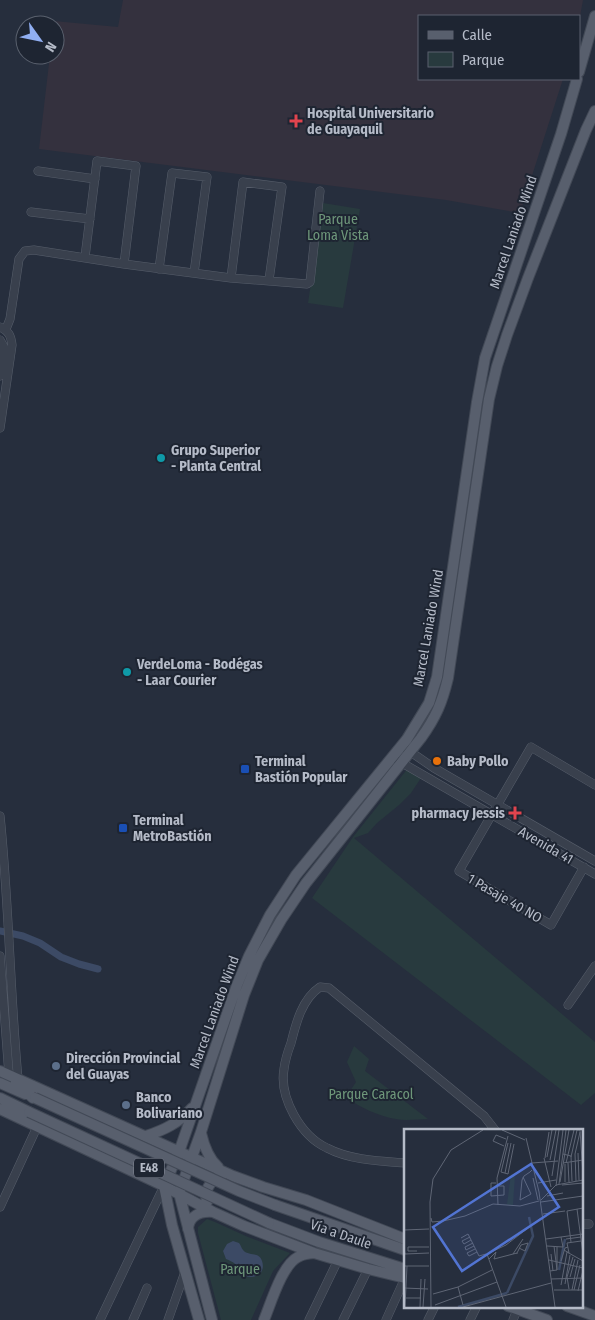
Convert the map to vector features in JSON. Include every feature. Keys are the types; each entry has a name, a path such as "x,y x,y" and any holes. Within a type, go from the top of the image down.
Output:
{"main road":[{"path":"580,68 595,16"},
{"name":"Marcel Laniado Wind","path":"164,1186 179,1152 236,985 270,915 296,875 402,746 429,704 436,677 485,358 561,134 577,80"},
{"name":"Marcel Laniado Wind","path":"179,1193 201,1132 244,995 258,960 280,920 306,883 432,724 440,708 446,687 488,399 496,366 528,278 595,111"},
{"path":"7,1076 34,1098"},
{"name":"E48","path":"7,1076 233,1176"},
{"name":"E48","path":"0,1083 34,1098"},
{"name":"Vía a Daule","path":"0,1098 270,1223 319,1242 404,1269"},
{"name":"Vía a Daule","path":"34,1098 239,1191 404,1250"},
{"path":"146,1136 173,1125 196,1104"},
{"name":"E48","path":"0,1109 179,1193 213,1212 314,1253"},
{"path":"201,1132 207,1154 222,1171"},
{"path":"213,1212 208,1205 207,1189 217,1177 233,1176"},
{"name":"Vía a Daule","path":"233,1176 306,1200 404,1239"},
{"path":"164,1186 172,1225 199,1320"},
{"path":"179,1193 212,1320"},
{"path":"188,1233 192,1218 198,1213 205,1211 213,1212"},
{"path":"264,1320 284,1272 290,1263 304,1254 314,1253"},
{"name":"Vía a Daule","path":"314,1253 404,1278"},
{"path":"512,1308 547,1320"},
{"path":"573,1308 595,1316"}],"street":[{"path":"85,257 97,161 136,166 124,264"},
{"path":"38,171 95,179"},
{"path":"159,269 172,173 207,177 194,273"},
{"path":"231,278 244,182 282,187 269,280"},
{"path":"0,428 12,345 11,336 3,328 10,319 19,258 25,251 34,250 231,278 307,284 310,282 320,191"},
{"path":"31,212 90,219"},
{"path":"0,340 4,347 0,376"},
{"name":"Avenida 41","path":"402,746 434,768 595,861"},
{"path":"492,814 532,747 595,785"},
{"name":"Avenida 41","path":"392,757 595,874"},
{"name":"1 Pasaje 40 NO","path":"492,814 459,871 551,925 584,868"},
{"path":"0,816 6,905 7,1076"},
{"path":"0,956 7,1076"},
{"path":"568,1005 595,966"},
{"path":"404,1164 353,1158 326,1148 307,1134 293,1115 286,1094 284,1070 292,1037 303,1005 312,992 320,987 329,988 484,1116 494,1129"},
{"path":"0,1207 37,1127"},
{"path":"100,1320 164,1186"},
{"path":"309,1320 338,1260"},
{"path":"344,1320 368,1269"},
{"path":"168,1320 185,1272"},
{"path":"386,1320 404,1280"},
{"path":"133,1320 147,1288"},
{"path":"428,1320 434,1308"},
{"path":"470,1320 475,1308"},
{"path":"512,1308 513,1320"}],"shaded area":[{"name":"Hospital Universitario de Guayaquil","path":"123,0 583,0 580,16 418,15 418,80 563,80 520,213 446,200 39,149 49,65 65,65 65,22 118,27"}],"green space":[{"name":"Parque Loma Vista","path":"323,203 360,209 343,308 308,303"},
{"path":"409,767 423,775 411,793 368,833 354,838 595,1042 595,1093 581,1105 312,898 353,837"},
{"name":"Parque Caracol","path":"354,1046 369,1059 365,1071 428,1119 404,1120 389,1118 370,1111 346,1097 356,1082 347,1062"},
{"name":"Parque","path":"207,1219 290,1253 273,1271 251,1320 221,1320 198,1233 198,1227"}],"water":[{"path":"233,1241 239,1243 245,1252 261,1258 263,1266 260,1274 248,1277 240,1272 235,1264 226,1259 223,1251 227,1244"}],"waterway":[{"path":"0,931 23,936 40,943 61,957 98,969"}],"place":[{"name":"Hospital Universitario de Guayaquil","path":"296,121"},
{"name":"Grupo Superior - Planta Central","path":"161,458"},
{"name":"VerdeLoma - Bodégas - Laar Courier","path":"127,672"},
{"name":"Baby Pollo","path":"437,761"},
{"name":"Terminal Bastión Popular","path":"245,769"},
{"name":"pharmacy Jessis","path":"515,813"},
{"name":"Terminal MetroBastión","path":"123,828"},
{"name":"Dirección Provincial del Guayas","path":"56,1066"},
{"name":"Banco Bolivariano","path":"126,1105"}]}
